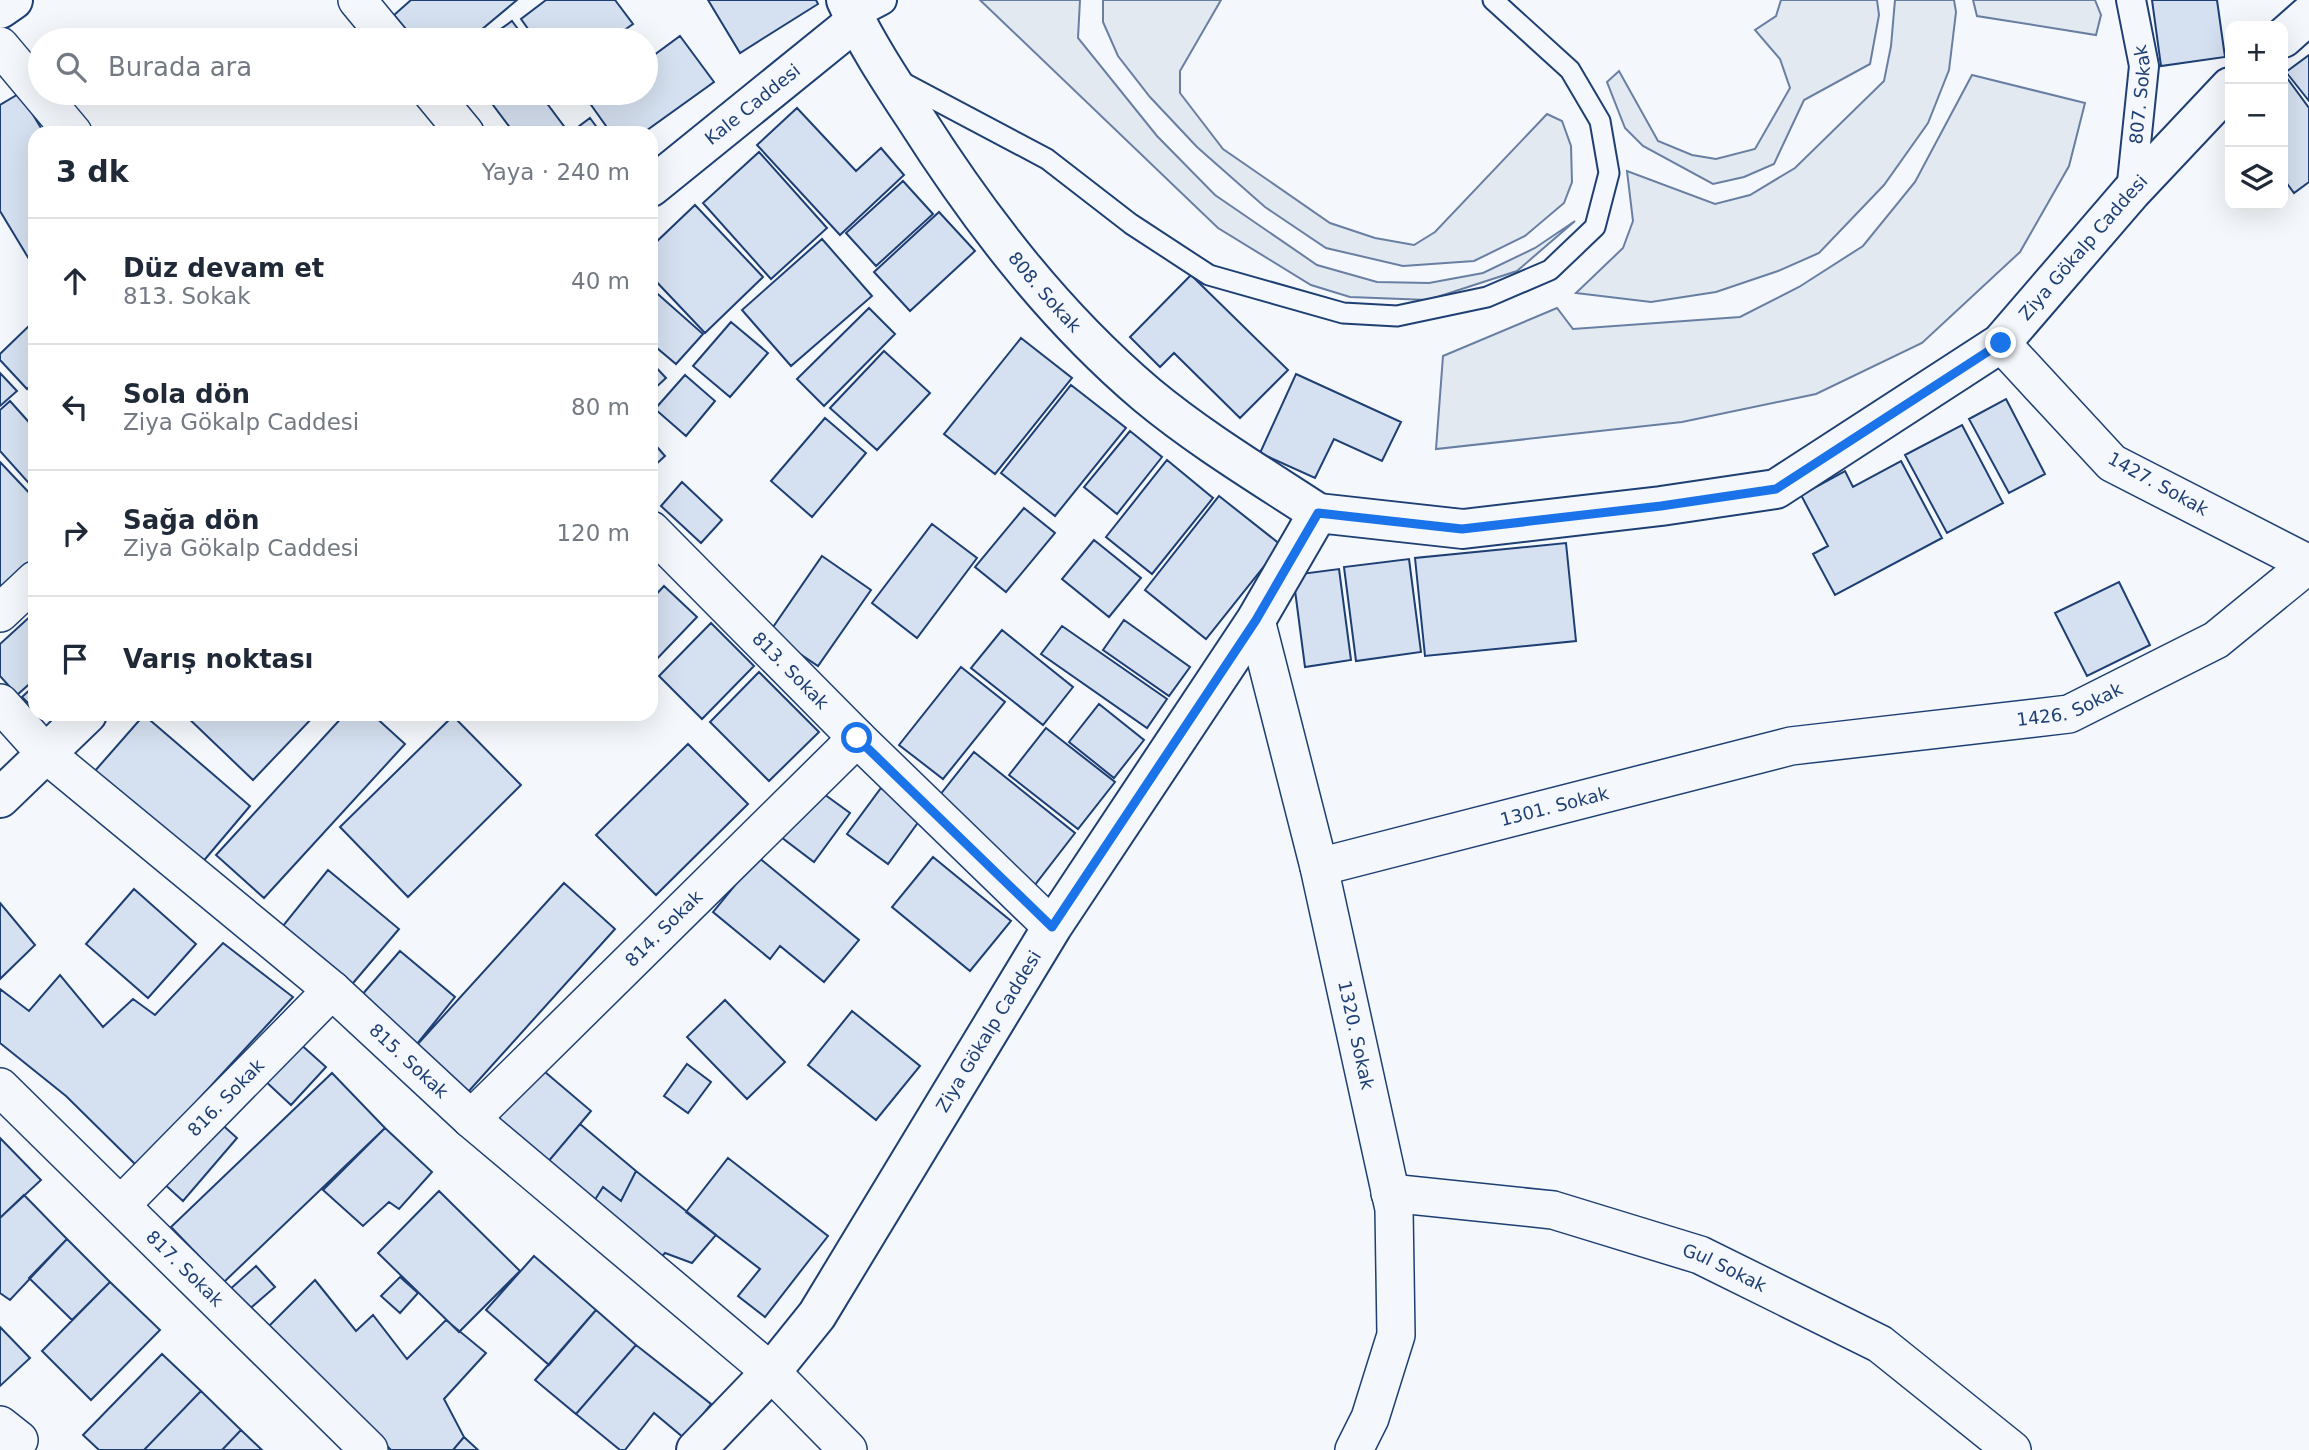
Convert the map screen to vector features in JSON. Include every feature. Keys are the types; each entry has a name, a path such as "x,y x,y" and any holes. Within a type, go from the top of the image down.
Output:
{"street":[{"path":"0,9 13,0"},
{"path":"357,0 380,28"},
{"name":"807. Sokak","path":"2131,192 2144,66 2132,0"},
{"name":"808. Sokak","path":"860,5 887,74 960,189 1056,309 1147,395 1227,453 1318,513"},
{"name":"Kale Caddesi","path":"658,181 860,5"},
{"path":"2288,34 2309,15"},
{"path":"0,46 28,79"},
{"name":"Ziya Gökalp Caddesi","path":"696,1450 771,1372 817,1315 1052,927 1256,620 1318,513 1462,529 1661,506 1776,489 2001,343 2131,192 2225,93"},
{"path":"50,105 67,126"},
{"path":"442,105 459,126"},
{"name":"1427. Sokak","path":"2001,343 2112,463 2309,564"},
{"name":"813. Sokak","path":"658,537 857,738 1052,927"},
{"name":"1426. Sokak","path":"1791,746 2069,714 2216,640 2309,564"},
{"path":"0,613 28,587"},
{"name":"1320. Sokak","path":"1256,620 1319,867 1394,1209 1396,1335 1370,1418 1354,1450"},
{"name":"815. Sokak","path":"0,703 47,754 332,989 471,1119 771,1372 848,1450"},
{"path":"0,798 80,721"},
{"name":"814. Sokak","path":"471,1119 857,738"},
{"name":"1301. Sokak","path":"1319,867 1791,746"},
{"name":"816. Sokak","path":"121,1205 332,989"},
{"name":"817. Sokak","path":"0,1087 369,1450"},
{"name":"Gul Sokak","path":"1390,1193 1553,1210 1700,1255 1880,1344 2012,1450"},
{"path":"0,1425 19,1440 10,1450"}],"lane":[{"path":"887,74 1047,159 1131,224 1209,275 1343,313 1397,316 1487,297 1550,270 1595,227 1609,173 1600,121 1570,70 1493,0"}],"shaded area":[{"path":"980,0 1080,0 1078,38 1157,136 1215,195 1317,265 1377,282 1429,283 1483,273 1535,248 1575,221 1517,271 1428,300 1350,297 1311,285 1218,228"},
{"path":"1103,0 1221,0 1180,71 1180,93 1223,149 1330,223 1375,238 1414,245 1435,232 1547,114 1562,121 1571,146 1572,182 1564,203 1525,236 1474,261 1403,266 1326,248 1265,207 1197,147 1150,97 1118,56 1103,22"},
{"path":"1781,0 1877,0 1879,15 1870,64 1804,100 1774,164 1744,177 1713,184 1643,146 1625,128 1607,82 1619,71 1658,141 1692,155 1716,159 1755,149 1790,88 1780,59 1755,30 1776,16"},
{"path":"1895,0 1954,0 1956,12 1949,70 1928,123 1884,185 1819,253 1778,271 1716,292 1651,302 1576,293 1623,248 1633,221 1627,171 1715,204 1750,195 1795,168 1884,81 1891,46"},
{"path":"1973,0 2095,0 2101,15 2096,35 1977,16"},
{"path":"1972,75 2085,103 2069,166 2020,252 1922,343 1816,394 1682,422 1436,449 1443,356 1557,308 1573,329 1740,317 1799,287 1863,246 1915,182"}],"building":[{"path":"411,0 517,0 483,28 405,28 394,15"},
{"path":"546,0 615,0 633,24 627,28 527,28 521,19"},
{"path":"708,0 816,0 818,4 740,53"},
{"path":"2152,0 2217,0 2225,57 2161,66"},
{"path":"512,21 517,28 502,28"},
{"path":"680,36 714,82 653,126 606,126 591,105 658,105 658,52"},
{"path":"2309,55 2309,101 2288,75 2288,71"},
{"path":"2288,79 2309,108 2309,182 2294,193 2288,185"},
{"path":"20,93 40,126 28,126 28,257 0,211 0,105"},
{"path":"493,105 548,105 564,126 509,126"},
{"path":"797,108 856,171 881,148 904,175 840,235 757,145"},
{"path":"590,118 596,126 579,126"},
{"path":"759,152 827,228 771,279 703,203"},
{"path":"903,181 933,214 876,266 846,233"},
{"path":"695,205 763,277 705,333 658,283 658,240"},
{"path":"939,212 975,251 910,311 874,272"},
{"path":"822,239 872,296 791,366 742,310"},
{"path":"1191,275 1288,370 1240,418 1174,353 1160,367 1130,337"},
{"path":"658,294 703,334 676,364 658,349"},
{"path":"869,308 895,334 824,406 797,379"},
{"path":"731,322 768,353 730,397 693,366"},
{"path":"28,327 27,389 0,360 0,354"},
{"path":"1021,338 1072,378 995,474 944,434"},
{"path":"884,351 930,393 877,450 830,408"},
{"path":"658,369 666,378 658,385"},
{"path":"0,373 17,391 0,406"},
{"path":"1296,374 1401,422 1382,461 1334,439 1315,478 1260,453"},
{"path":"685,375 715,401 686,436 658,412 658,406"},
{"path":"1071,385 1126,428 1055,516 1001,473"},
{"path":"2006,399 2045,474 2009,493 1969,419"},
{"path":"10,401 28,421 28,482 0,451 0,410"},
{"path":"825,418 866,453 812,517 771,481"},
{"path":"1962,425 2003,503 1947,533 1905,455"},
{"path":"1130,431 1162,457 1117,514 1084,487"},
{"path":"658,448 665,456 658,462"},
{"path":"1167,460 1213,498 1152,574 1106,537"},
{"path":"1901,461 1942,538 1835,595 1813,554 1828,546 1801,495 1845,471 1853,487"},
{"path":"0,462 28,492 28,569 0,595"},
{"path":"682,482 722,520 701,543 661,506"},
{"path":"1219,496 1281,545 1206,639 1145,590"},
{"path":"1024,508 1055,533 1006,592 975,567"},
{"path":"932,524 977,558 917,638 872,603"},
{"path":"1094,540 1141,578 1109,617 1062,579"},
{"path":"1566,543 1576,641 1425,656 1415,558"},
{"path":"822,556 871,590 818,666 769,633"},
{"path":"1409,559 1421,652 1356,661 1344,567"},
{"path":"1339,569 1351,660 1305,667 1293,575"},
{"path":"2119,582 2150,645 2087,676 2055,613"},
{"path":"664,586 697,617 658,658 658,592"},
{"path":"28,618 28,685 17,695 0,676 0,644"},
{"path":"1124,620 1190,667 1169,696 1103,650"},
{"path":"711,623 754,666 702,719 659,676"},
{"path":"1062,626 1167,699 1147,728 1041,654"},
{"path":"1002,630 1073,687 1043,725 971,668"},
{"path":"961,667 1005,702 943,779 899,745"},
{"path":"759,672 819,732 769,781 710,722"},
{"path":"28,691 28,703 22,697"},
{"path":"1099,704 1144,740 1114,778 1069,742"},
{"path":"139,721 151,721 250,806 201,864 94,772"},
{"path":"191,721 309,721 253,780"},
{"path":"339,721 380,721 405,744 264,898 216,855"},
{"path":"448,721 458,721 521,785 408,897 340,827"},
{"path":"1046,728 1115,782 1078,829 1009,775"},
{"path":"688,744 748,804 656,895 596,835"},
{"path":"974,752 1075,833 1034,886 932,805"},
{"path":"881,788 922,817 888,864 847,834"},
{"path":"817,789 850,813 814,862 781,837"},
{"path":"758,857 859,940 824,982 780,946 770,959 713,912"},
{"path":"933,857 1011,921 970,971 892,907"},
{"path":"328,870 399,929 348,989 278,932"},
{"path":"564,883 615,929 468,1092 416,1046"},
{"path":"134,889 196,944 148,998 86,944"},
{"path":"0,903 35,945 0,979"},
{"path":"223,943 293,997 137,1166 66,1096 0,1043 0,989 29,1011 60,975 103,1027 133,999 155,1015"},
{"path":"400,951 455,997 417,1044 361,996"},
{"path":"725,1000 785,1062 747,1099 687,1037"},
{"path":"852,1011 920,1066 876,1120 808,1065"},
{"path":"298,1042 326,1067 291,1105 263,1079"},
{"path":"687,1064 711,1082 688,1113 664,1096"},
{"path":"538,1066 591,1111 547,1163 494,1118"},
{"path":"332,1073 385,1128 224,1282 171,1227"},
{"path":"217,1120 237,1138 183,1201 162,1182"},
{"path":"580,1124 636,1171 621,1201 603,1187 591,1206 547,1163"},
{"path":"385,1128 432,1172 399,1209 389,1202 363,1226 323,1190"},
{"path":"0,1138 41,1180 0,1218"},
{"path":"728,1158 828,1236 765,1317 738,1296 760,1269 686,1212"},
{"path":"636,1171 716,1235 692,1263 665,1253 657,1262 591,1206 603,1187 621,1201"},
{"path":"439,1191 520,1271 459,1332 378,1253"},
{"path":"24,1195 67,1239 10,1300 0,1293 0,1218"},
{"path":"67,1239 110,1282 72,1320 29,1278"},
{"path":"534,1256 596,1310 549,1365 486,1310"},
{"path":"256,1266 275,1287 246,1312 228,1291"},
{"path":"400,1277 418,1293 400,1313 381,1296"},
{"path":"315,1280 356,1331 373,1315 407,1359 446,1320 486,1353 444,1399 464,1437 453,1450 391,1450 268,1327"},
{"path":"110,1282 160,1330 91,1400 42,1351"},
{"path":"596,1310 636,1345 576,1414 535,1380"},
{"path":"0,1327 30,1358 0,1386"},
{"path":"636,1345 711,1404 684,1438 654,1413 625,1450 620,1450 576,1414"},
{"path":"162,1354 201,1391 144,1450 99,1450 83,1435"},
{"path":"201,1391 241,1430 222,1450 144,1450"},
{"path":"241,1430 262,1450 222,1450"},
{"path":"464,1437 478,1450 453,1450"}],"route":[{"path":"857,738 1052,927 1256,620 1318,513 1462,529 1661,506 1776,489 2001,343"}]}
